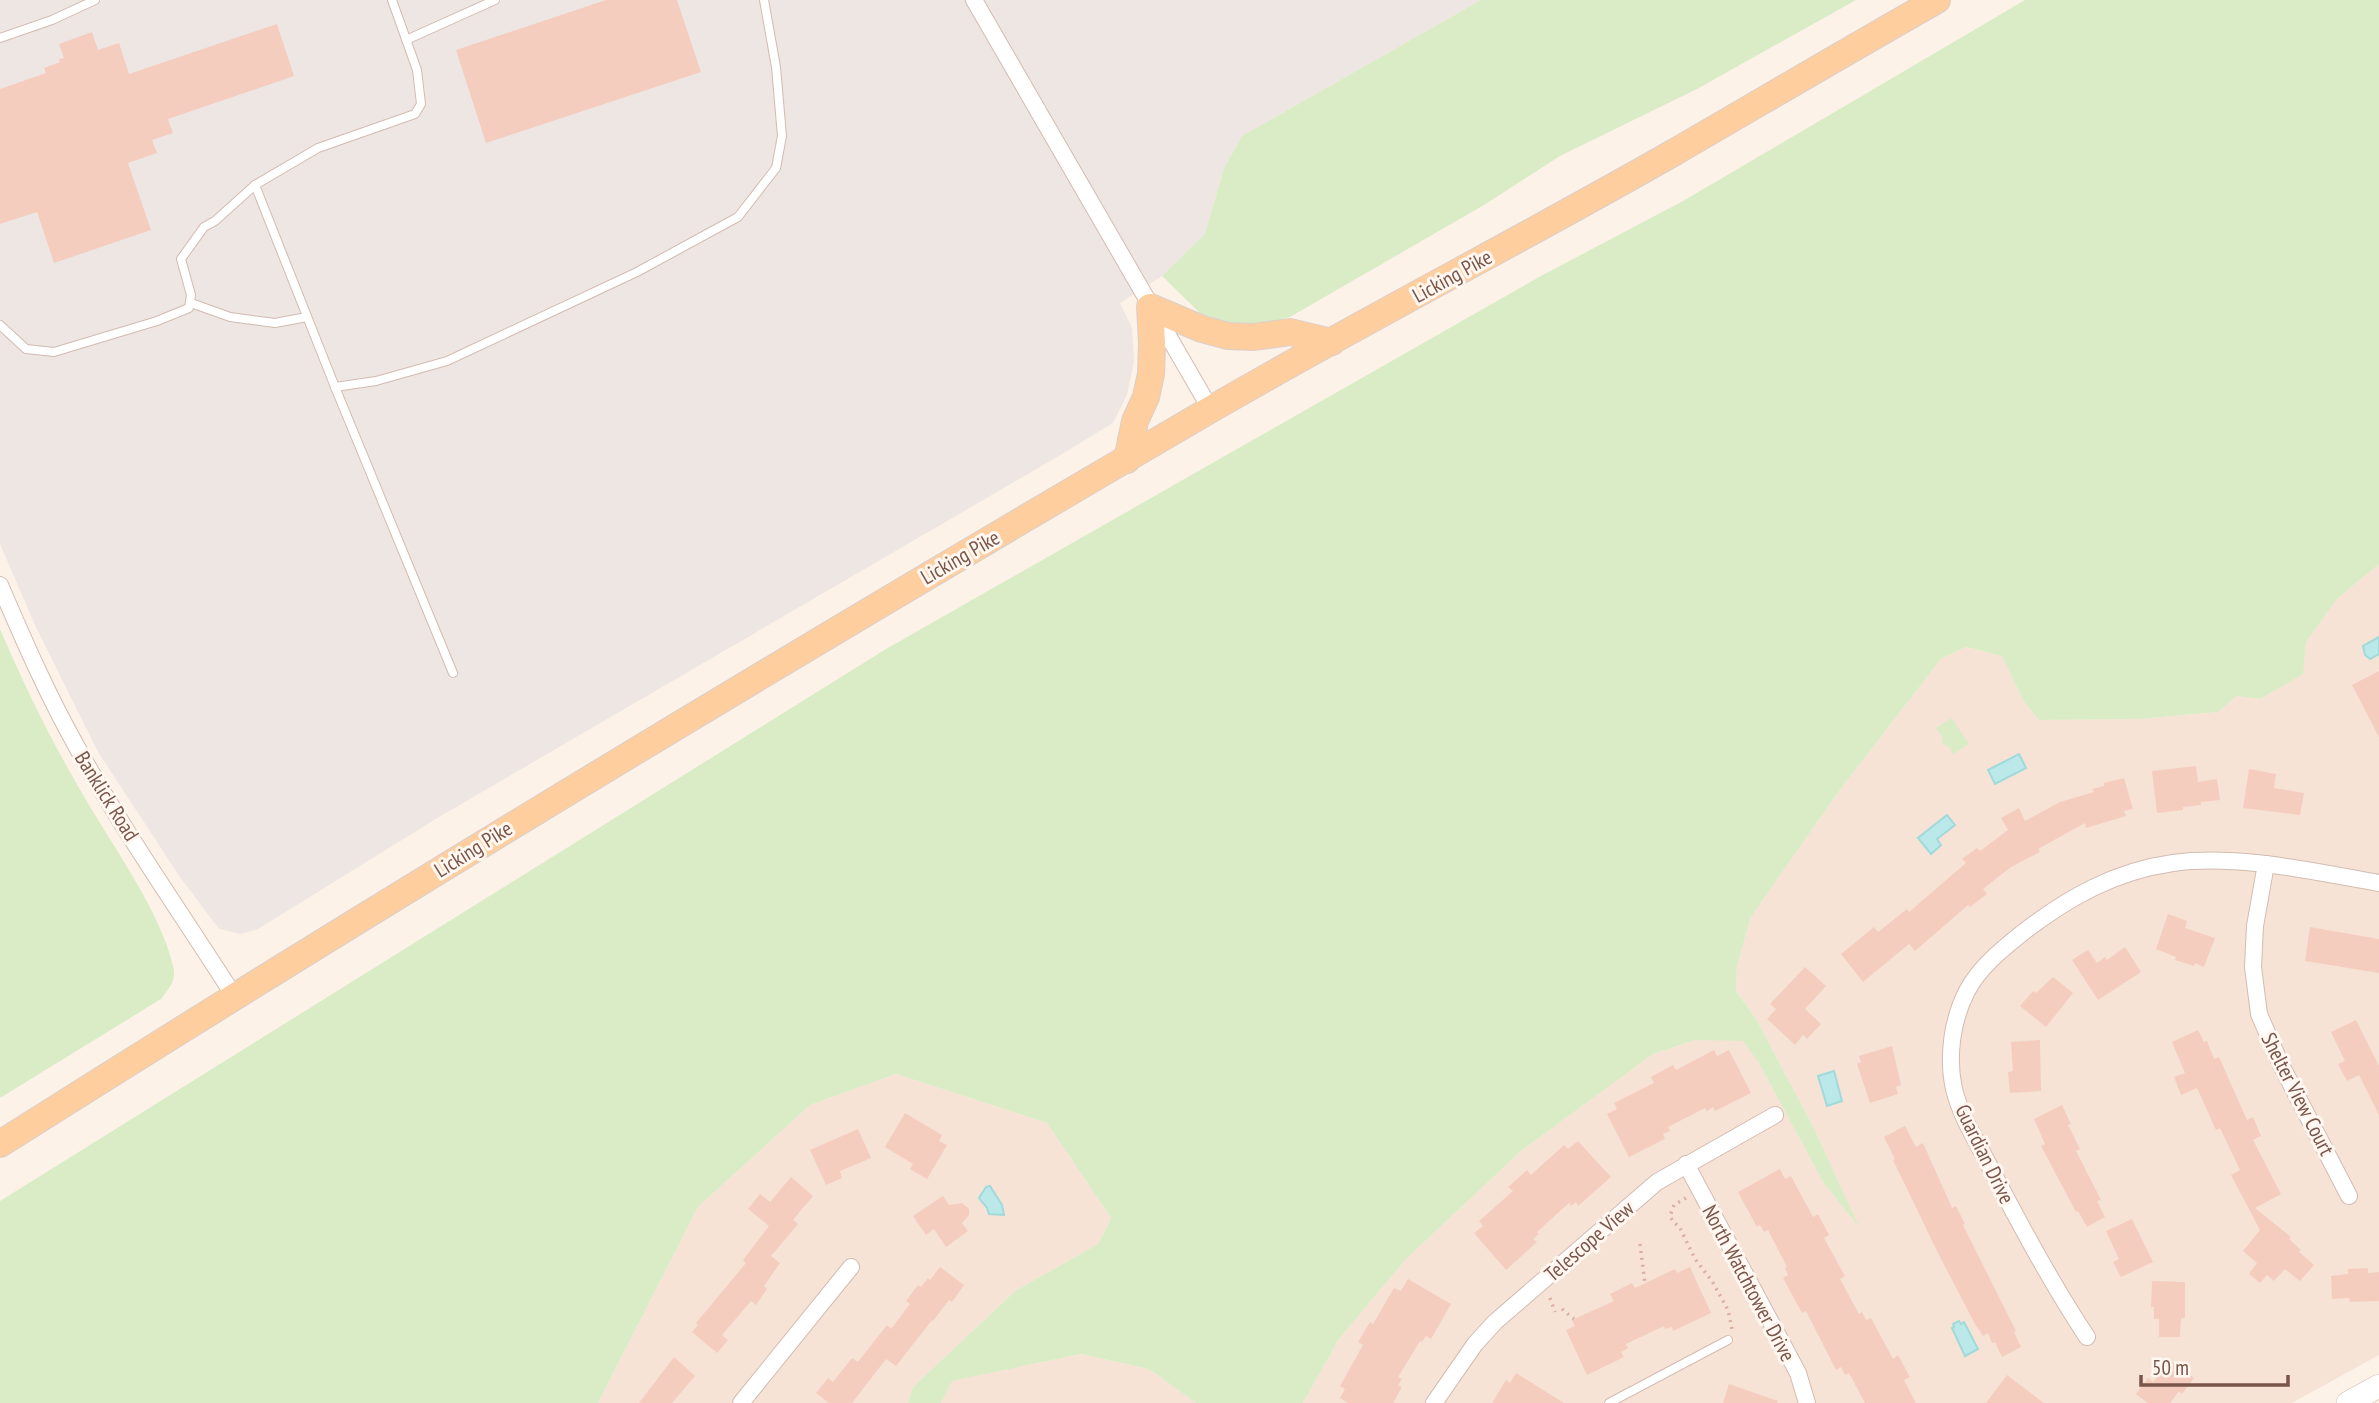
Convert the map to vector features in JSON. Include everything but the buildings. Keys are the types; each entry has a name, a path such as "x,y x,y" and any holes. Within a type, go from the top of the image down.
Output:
{"main road":[{"name":"Licking Pike","path":"0,1144 234,996 657,737 1211,410 1674,152 1937,0"},
{"path":"1127,460 1135,421 1146,397 1151,373 1153,344 1150,307 1202,329 1228,336 1254,337 1290,332 1332,342"},
{"path":"2348,1403 2379,1386"}],"street":[{"path":"974,0 1211,410"},
{"name":"Banklick Road","path":"0,585 31,656 79,751 234,996"},
{"name":"Guardian Drive","path":"2087,1337 2032,1247 1967,1122 1955,1090 1951,1056 1954,1026 1968,989 1992,960 2042,918 2084,891 2127,874 2174,863 2233,862 2266,864 2379,883"},
{"name":"Shelter View Court","path":"2266,864 2255,926 2253,967 2259,1014 2281,1065 2349,1196"},
{"name":"Telescope View","path":"1434,1403 1475,1344 1495,1322 1650,1188 1686,1164 1775,1115"},
{"name":"North Watchtower Drive","path":"1686,1164 1798,1373 1807,1403"},
{"path":"741,1403 851,1267"}],"lane":[{"path":"0,38 52,20 81,3 94,0"},
{"path":"0,325 26,349 54,352 157,321 189,308 191,303 181,259 204,227 215,221 255,186 318,148 415,114 421,104 417,70 392,0"},
{"path":"406,40 495,0"},
{"path":"335,387 376,381 447,360 637,272 738,217 776,168 782,136 776,67 764,0"},
{"path":"255,186 453,673"},
{"path":"191,303 230,317 275,323 307,317"},
{"path":"1609,1403 1728,1340"}],"path":[{"path":"1700,1190 1674,1205 1670,1216 1680,1228 1695,1259 1712,1281 1728,1310 1732,1333 1737,1342 1731,1345 1728,1340"},
{"path":"1640,1244 1645,1284"},
{"path":"1562,1309 1574,1319"}],"shaded area":[{"path":"0,0 1481,0 1242,136 1224,168 1205,234 1162,276 1120,303 1132,328 1134,361 1127,395 1113,423 439,817 258,929 241,934 219,929 180,877 98,752 35,625 0,544"},
{"path":"2379,564 2379,1355 2292,1403 1303,1403 1339,1339 1406,1259 1521,1151 1653,1054 1695,1040 1743,1040 1760,1065 1823,1182 1857,1224 1813,1126 1756,1019 1736,991 1737,966 1751,917 1839,791 1941,659 1966,647 2002,656 2024,702 2039,720 2140,719 2218,712 2237,696 2260,699 2302,674 2306,642 2337,599"},
{"path":"896,1074 1047,1123 1111,1218 1098,1244 1015,1291 913,1387 908,1403 598,1403 698,1207 810,1105"},
{"path":"1081,1354 1149,1369 1196,1403 941,1403 951,1381"}],"green space":[{"path":"1481,0 1856,0 1697,89 1560,156 1484,205 1290,317 1241,329 1200,313 1162,276 1205,234 1224,168 1242,136"},
{"path":"2025,0 2379,0 2379,564 2337,599 2306,642 2303,674 2260,699 2237,696 2218,712 2140,719 2039,720 2024,702 2002,656 1966,647 1941,659 1839,791 1751,917 1737,966 1736,991 1756,1019 1813,1126 1859,1227 1823,1182 1760,1065 1743,1041 1695,1040 1653,1054 1521,1151 1406,1259 1339,1339 1303,1403 1196,1403 1149,1369 1081,1354 952,1381 941,1403 908,1403 913,1387 1015,1291 1098,1244 1111,1218 1047,1123 896,1074 810,1105 698,1207 598,1403 0,1403 0,1201 886,649 1539,277 1683,201"},
{"path":"0,629 64,762 149,905 167,946 174,976 172,984 161,999 0,1098"},
{"path":"1952,718 1969,744 1953,754 1949,747 1942,744 1942,736 1936,728"}],"water":[{"path":"2379,637 2379,654 2370,659 2365,655 2363,646"},
{"path":"2019,754 2026,768 1995,784 1988,770"},
{"path":"1947,815 1955,825 1937,839 1941,845 1931,854 1918,838"},
{"path":"1834,1071 1842,1101 1827,1106 1818,1076"},
{"path":"990,1186 1002,1205 1004,1215 989,1214 979,1198 986,1187"},
{"path":"1959,1321 1961,1324 1964,1322 1978,1349 1965,1356 1952,1328 1953,1324"}]}
